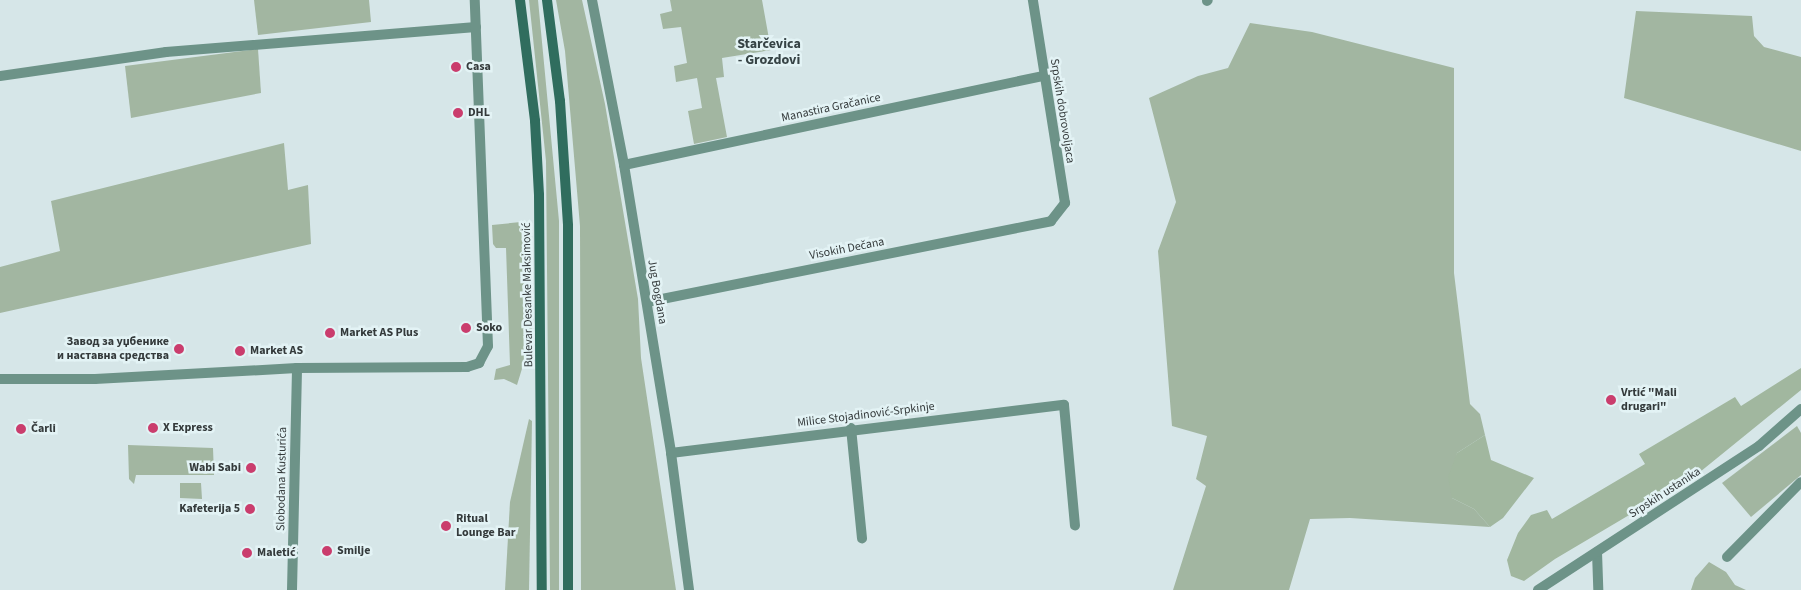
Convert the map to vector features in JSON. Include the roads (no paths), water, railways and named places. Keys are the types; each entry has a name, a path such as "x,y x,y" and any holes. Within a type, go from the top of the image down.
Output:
{"main road":[{"name":"Bulevar Desanke Maksimović","path":"520,0 535,121 539,195 542,590"},
{"path":"548,0 560,101 568,226 568,590"}],"street":[{"path":"0,380 94,379 297,368 467,367 474,366 484,358 488,346 475,0"},
{"name":"Jug Bogdana","path":"592,0 624,165 647,302 671,453 688,590"},
{"name":"Srpskih dobrovoljaca","path":"1032,0 1065,203 1051,221"},
{"path":"0,76 166,52 476,27"},
{"name":"Manastira Gračanice","path":"624,165 1044,76"},
{"name":"Visokih Dečana","path":"647,302 1051,221"},
{"name":"Slobodana Kusturića","path":"292,590 297,368"},
{"name":"Milice Stojadinović-Srpkinje","path":"671,453 851,428 1064,405 1075,526"},
{"name":"Srpskih ustanika","path":"1538,590 1759,446 1801,409"},
{"path":"851,428 862,538"},
{"path":"1727,557 1801,482"},
{"path":"1597,552 1598,590"}],"place":[{"name":"Casa","path":"456,67"},
{"name":"DHL","path":"458,113"},
{"name":"Soko","path":"466,328"},
{"name":"Market AS Plus","path":"330,333"},
{"name":"Завод за уџбенике и наставна средства","path":"179,349"},
{"name":"Market AS","path":"240,351"},
{"name":"Vrtić \"Mali drugari\"","path":"1611,400"},
{"name":"X Express","path":"153,428"},
{"name":"Čarli","path":"21,429"},
{"name":"Wabi Sabi","path":"251,468"},
{"name":"Kafeterija 5","path":"250,509"},
{"name":"Ritual Lounge Bar","path":"446,526"},
{"name":"Smilje","path":"327,551"},
{"name":"Maletić","path":"247,553"}],"district":[{"name":"Starčevica - Grozdovi","path":"769,52"}]}
